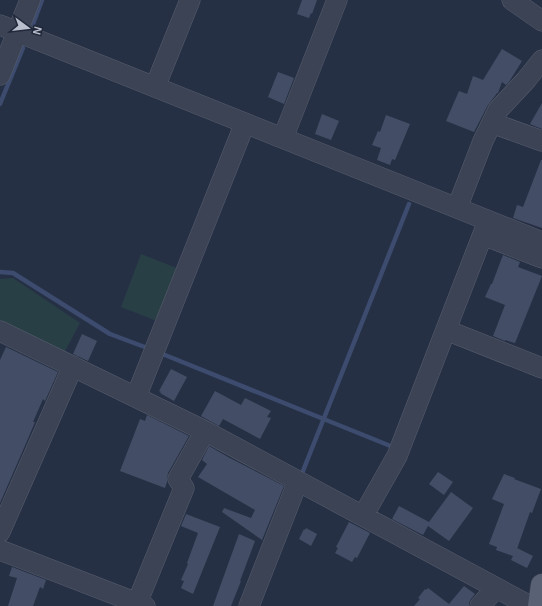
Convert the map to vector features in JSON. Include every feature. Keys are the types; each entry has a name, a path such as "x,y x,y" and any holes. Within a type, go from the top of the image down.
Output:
{"main road":[{"path":"540,606 542,586"}],"street":[{"path":"0,75 9,28 30,0"},
{"path":"155,87 190,0"},
{"path":"283,138 337,0"},
{"path":"512,0 542,21"},
{"path":"9,28 457,208 485,228 542,258"},
{"path":"457,208 498,110 526,80 542,60"},
{"path":"136,398 245,123"},
{"path":"492,123 542,141"},
{"path":"485,228 542,242"},
{"path":"363,516 396,456 485,228"},
{"path":"446,330 542,368"},
{"path":"0,331 205,431 530,606"},
{"path":"0,532 73,366"},
{"path":"0,550 141,604 184,488 178,479 205,431"},
{"path":"249,606 298,481"},
{"path":"480,606 496,588"}],"shaded area":[{"path":"141,254 182,270 162,323 121,307"},
{"path":"13,278 80,323 63,355 0,324 0,279"}],"building":[{"path":"302,0 317,0 309,18 297,14"},
{"path":"502,49 522,61 509,82 506,85 502,82 498,93 488,105 474,132 446,121 459,91 467,94 473,76 483,80"},
{"path":"278,72 294,78 284,104 268,97"},
{"path":"542,103 542,129 530,124"},
{"path":"322,114 339,121 331,140 315,134"},
{"path":"386,115 410,124 395,160 392,159 390,165 377,160 381,148 372,145 378,131 380,132"},
{"path":"541,160 542,228 513,218 517,205 523,207"},
{"path":"503,255 520,262 518,267 542,276 515,343 493,336 505,305 485,297 492,284"},
{"path":"82,334 97,341 88,361 73,354"},
{"path":"6,347 58,372 45,401 43,399 33,422 35,422 0,503 0,360"},
{"path":"171,369 187,377 174,401 159,391"},
{"path":"215,391 241,405 245,398 271,411 267,417 271,418 260,439 223,419 219,426 201,416"},
{"path":"147,415 189,436 168,473 165,488 120,471 140,419 145,421"},
{"path":"209,446 284,486 262,540 222,512 224,508 251,518 255,510 198,477 207,464 202,460"},
{"path":"438,472 453,482 444,495 429,484"},
{"path":"504,474 541,489 532,513 530,512 517,548 533,556 527,568 511,560 513,556 496,550 497,547 489,544 504,504 492,499"},
{"path":"451,492 473,508 449,541 428,526 423,535 392,519 399,506 429,522"},
{"path":"186,514 220,527 193,594 181,588 184,581 181,580 198,533 181,526"},
{"path":"349,522 370,533 357,558 355,557 352,562 335,553 338,548 336,547"},
{"path":"306,528 317,534 311,546 299,539"},
{"path":"239,534 255,541 241,581 231,606 213,606"},
{"path":"12,567 46,580 43,589 40,587 33,606 8,606 17,578 9,576"},
{"path":"464,586 475,594 469,603 469,606 414,606 420,599 418,598 425,589 426,590 428,588 449,604"}],"waterway":[{"path":"33,24 42,0"},
{"path":"0,104 23,48"},
{"path":"301,476 409,204"},
{"path":"0,272 13,273 110,334 150,349"},
{"path":"160,353 393,447 394,444"}]}
